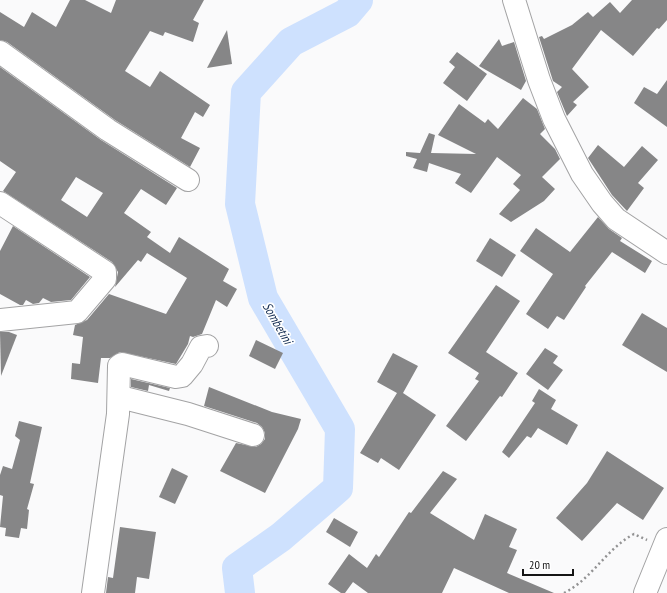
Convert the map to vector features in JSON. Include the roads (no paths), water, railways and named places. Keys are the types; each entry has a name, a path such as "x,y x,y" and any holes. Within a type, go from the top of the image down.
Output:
{"street":[{"path":"514,0 539,80 554,119 582,174 602,203 616,219 667,253"},
{"path":"0,52 108,130 188,180"},
{"path":"0,203 105,272 106,275 105,279 76,312 0,320"},
{"path":"93,593 120,396 119,366 122,364 176,377 182,376 192,364 201,347 207,346"},
{"path":"120,396 188,414 253,435"},
{"path":"645,593 665,544"}],"waterway":[{"name":"Sombetini","path":"240,593 237,568 281,537 338,488 340,429 263,298 240,204 246,92 291,42 347,13 358,0"}]}
